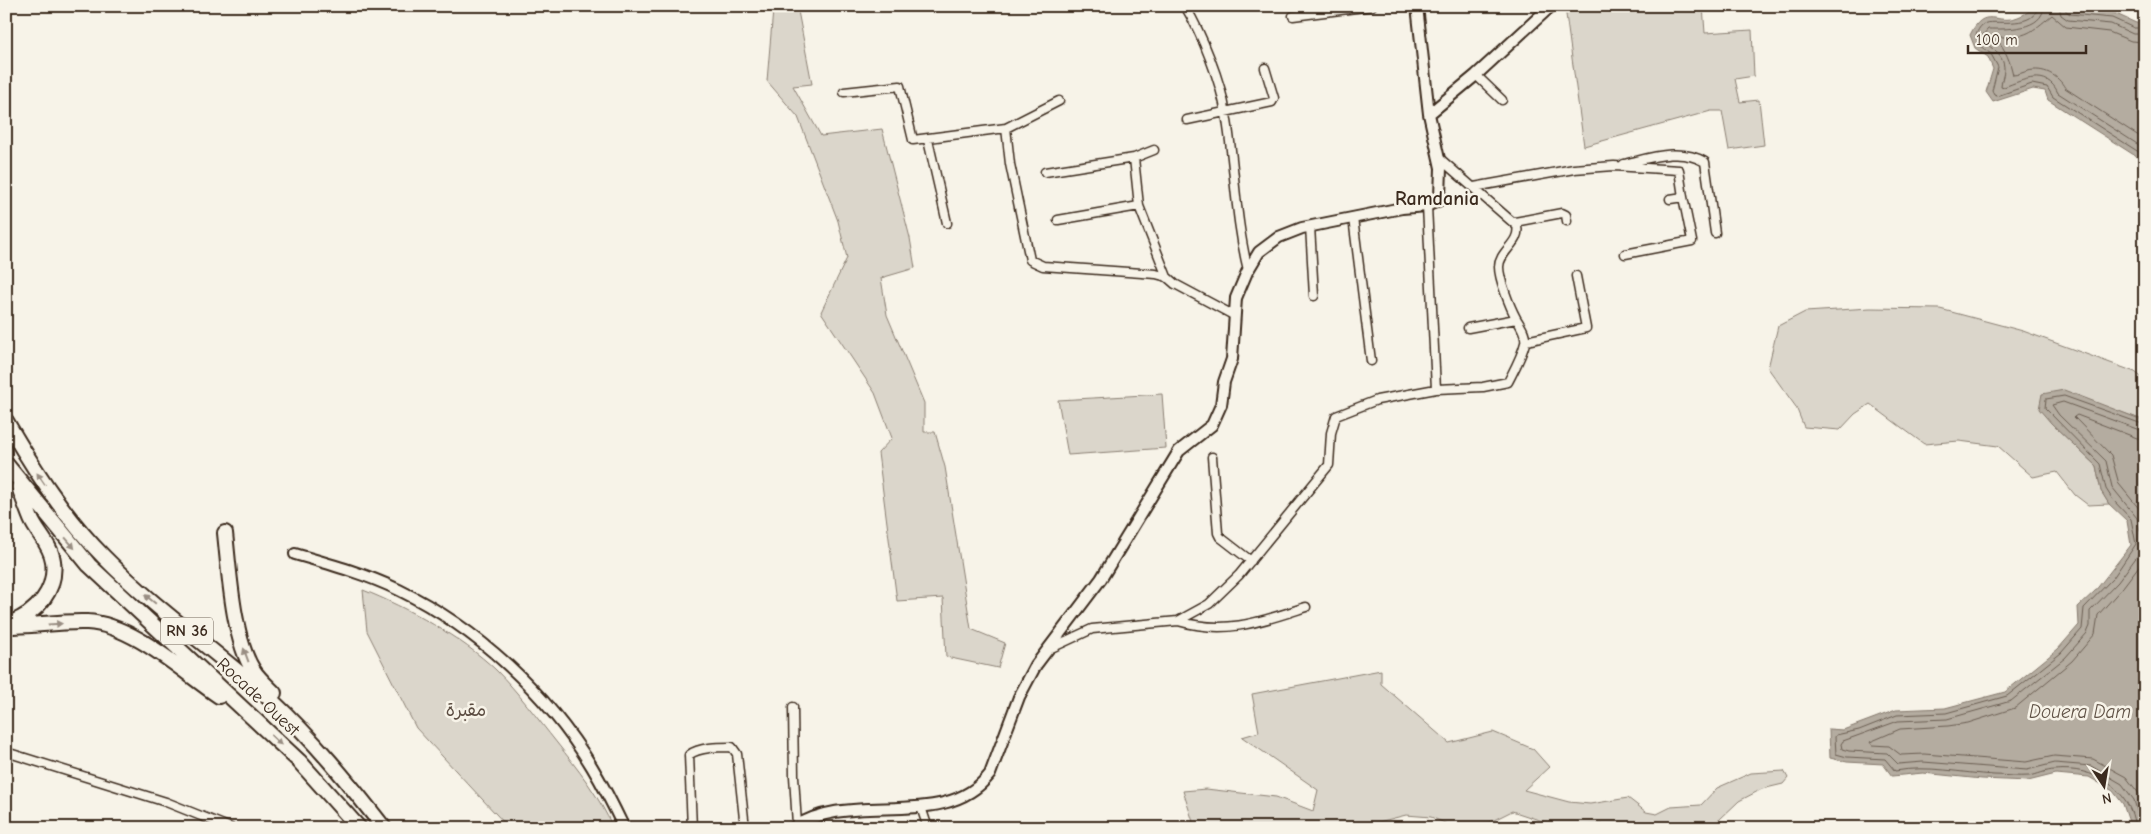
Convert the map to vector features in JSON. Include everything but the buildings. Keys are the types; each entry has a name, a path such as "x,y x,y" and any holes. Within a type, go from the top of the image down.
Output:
{"highway":[{"name":"RN 36","path":"6,421 47,488 103,556 186,630 271,700 310,740 384,828"},
{"name":"Rocade Ouest","path":"6,464 89,565 299,761 359,828"},
{"path":"6,626 26,618 36,609 44,599 53,574 53,559 32,521 15,477"},
{"path":"225,533 237,620 247,658 253,671 300,717 358,780 365,789 384,828"},
{"path":"6,626 86,622 102,624 122,630 161,654 260,724"}],"street":[{"path":"1185,6 1206,48 1226,112 1240,237 1248,270"},
{"path":"1293,16 1372,6"},
{"path":"793,707 795,826 818,817 850,809 921,807 966,795 983,783 990,774 1020,697 1036,665 1100,579 1180,451 1212,425 1221,405 1224,382 1232,359 1236,298 1248,270 1259,252 1279,237 1310,226 1402,208 1427,206 1438,201 1440,197 1441,168 1429,114 1417,6 1421,6"},
{"path":"1429,114 1476,75 1551,6"},
{"path":"1187,120 1272,102 1274,98 1264,68"},
{"path":"1476,75 1502,100"},
{"path":"844,92 900,86 912,140 928,140 1006,128 1059,101"},
{"path":"1006,128 1010,164 1030,260 1043,266 1156,274 1167,277 1175,284 1235,316"},
{"path":"928,140 947,223"},
{"path":"1045,172 1134,158 1154,150"},
{"path":"1474,187 1574,169 1614,166 1671,154 1693,155 1705,162 1715,233"},
{"path":"1178,621 1209,604 1252,561 1330,466 1331,433 1336,416 1377,400 1436,389 1483,387 1508,382 1526,341 1521,325 1516,319 1499,266 1500,260 1518,233 1515,222 1438,157"},
{"path":"1134,158 1140,206 1167,277"},
{"path":"1614,166 1679,170 1692,241 1624,254"},
{"path":"1670,199 1683,198"},
{"path":"1058,220 1140,206"},
{"path":"1427,206 1436,389"},
{"path":"1515,222 1562,213 1566,215 1567,221"},
{"path":"1353,218 1371,361"},
{"path":"1310,226 1314,296"},
{"path":"1526,341 1586,328 1576,276"},
{"path":"1468,328 1516,319"},
{"path":"1212,457 1218,533 1220,537 1252,561"},
{"path":"295,554 342,568 399,590 440,614 501,658 558,720 592,767 624,828"},
{"path":"1047,650 1092,629 1178,621 1198,627 1217,629 1266,620 1306,607"},
{"path":"692,828 689,755 694,752 721,747 732,747 736,754 745,828"},
{"path":"6,752 166,802 231,828"},
{"path":"921,807 928,828"}],"green space":[{"path":"782,6 794,6 798,11 812,84 793,86 821,136 882,129 910,238 915,268 881,278 887,315 924,403 924,432 935,432 945,467 971,629 1005,643 998,668 946,657 943,598 897,601 878,453 892,438 875,393 821,312 847,258 838,221 798,117 767,81 773,10"},
{"path":"1703,6 1705,33 1752,30 1754,76 1735,79 1740,102 1759,100 1764,145 1729,150 1722,111 1711,111 1584,146 1565,7"},
{"path":"1870,308 1940,309 2023,331 2135,372 2145,380 2145,421 2118,411 2051,423 2096,466 2101,491 2109,504 2088,505 2075,495 2057,472 2033,477 1998,446 1959,441 1924,444 1870,404 1855,414 1840,430 1804,427 1796,407 1768,368 1778,326 1805,312"},
{"path":"1162,394 1166,448 1068,455 1058,400"},
{"name":"مقبرة","path":"363,590 433,624 467,646 496,670 527,705 580,773 602,805 613,828 509,828 416,728 367,631"},
{"path":"1381,670 1381,684 1449,743 1493,732 1533,749 1549,767 1524,790 1569,802 1590,804 1628,798 1646,812 1657,814 1671,807 1701,805 1717,788 1751,773 1784,771 1788,778 1783,784 1762,789 1739,801 1719,820 1699,828 1630,828 1626,823 1560,827 1512,811 1492,821 1470,828 1456,828 1431,817 1406,815 1355,828 1195,828 1183,791 1206,789 1276,797 1313,811 1318,790 1242,737 1259,732 1252,694"}],"water":[{"path":"2036,6 2068,6 2071,9 2114,13 2136,23 2145,23 2145,162 2048,100 2045,91 2033,89 1993,102 1986,92 1993,69 1988,57 1975,48 1970,35 1975,26 1986,18 2010,19 2018,17"},
{"name":"Douera Dam","path":"2064,390 2145,421 2145,828 2131,828 2123,804 2113,791 2089,777 2056,774 2028,781 1982,779 1923,773 1892,776 1883,764 1847,762 1830,758 1829,729 1843,730 1896,710 1945,708 2005,692 2058,649 2079,625 2078,607 2095,591 2131,545 2127,521 2109,504 2101,491 2096,466 2039,409 2042,394"}],"district":[{"name":"Ramdania","path":"1437,198"}]}
